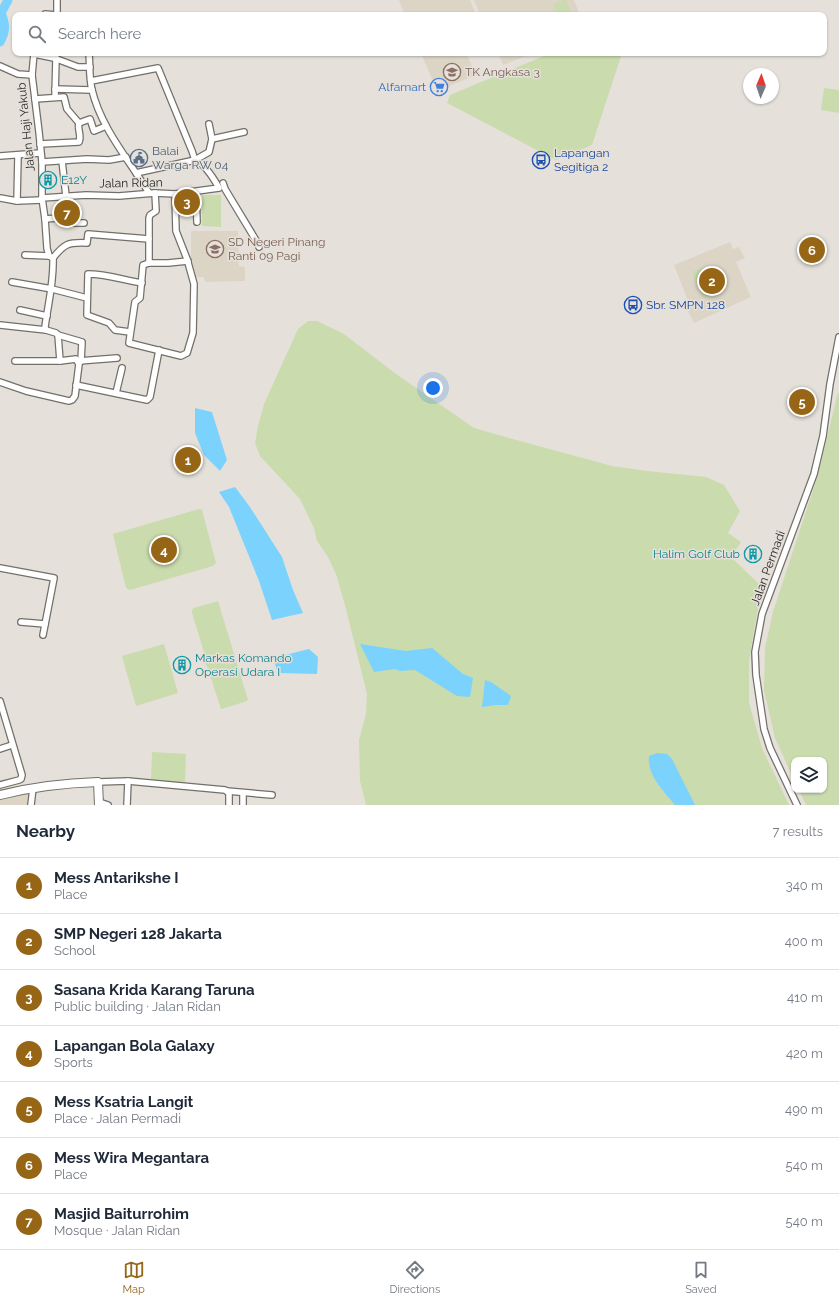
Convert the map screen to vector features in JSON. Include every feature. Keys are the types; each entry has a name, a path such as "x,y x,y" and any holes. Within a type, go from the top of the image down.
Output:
{"street":[{"path":"57,0 57,12"},
{"name":"Jalan Haji Yakub","path":"34,56 32,75 42,162 42,199 46,219 47,248 51,257 53,272 52,289 45,327 46,330"},
{"path":"55,97 55,56 78,67 90,67"},
{"path":"89,56 92,90 106,126 148,193"},
{"path":"0,66 18,74 32,75"},
{"path":"91,81 158,68 195,160"},
{"path":"55,88 92,90"},
{"path":"35,99 55,97 64,98 67,109 79,123"},
{"path":"79,123 90,119 94,131 106,126"},
{"path":"40,144 79,142 79,123"},
{"path":"136,172 195,160 209,152 212,139 209,124"},
{"path":"212,139 244,132"},
{"path":"0,156 18,156 40,153"},
{"path":"17,200 18,156"},
{"path":"42,162 87,159 110,160 126,157"},
{"name":"Jalan Ridan","path":"0,198 17,200 66,196 119,196 148,193 175,194 219,188 212,176 199,162 195,160"},
{"path":"62,161 66,196"},
{"path":"223,183 259,247"},
{"path":"196,192 197,222"},
{"path":"149,263 150,239 148,218 156,211 155,193"},
{"path":"175,194 176,231 188,261 194,284 193,333 188,353 185,356 181,356 129,343 135,302 140,298 143,264 188,261"},
{"path":"46,219 58,218 66,222 84,223"},
{"path":"25,255 51,257 67,244 74,242 87,243 88,234 150,239"},
{"path":"130,332 115,330 109,323 87,315 88,274 96,274 126,281 142,282"},
{"path":"12,282 52,289 87,298"},
{"path":"20,310 47,316"},
{"path":"0,325 46,330 82,342 75,396 72,400 26,390 0,382"},
{"path":"58,335 60,361"},
{"name":"Jalan Permadi","path":"797,805 770,748 764,730 756,675 755,652 762,614 814,474 823,436 830,384 839,337"},
{"path":"76,384 147,400 150,397 159,350"},
{"path":"15,361 60,361 76,359 79,361 117,358"},
{"path":"116,393 122,368"},
{"path":"0,568 54,578 43,635"},
{"path":"21,622 45,624"},
{"path":"0,701 2,714 22,778 0,785"},
{"path":"0,749 12,745"},
{"path":"127,805 128,781"},
{"path":"0,795 62,783 128,781 272,795"},
{"path":"98,782 99,804 108,805"},
{"path":"31,805 33,788"},
{"path":"226,791 229,794 229,805"},
{"path":"243,792 243,805"}],"shaded area":[{"path":"399,0 470,0 475,12 404,12"},
{"path":"474,0 574,0 579,12 479,12"},
{"name":"TK Angkasa 3","path":"422,56 467,56 476,75 437,91"},
{"path":"499,56 526,56 503,65"},
{"name":"SD Negeri Pinang Ranti 09 Pagi","path":"191,231 238,231 239,266 245,267 245,281 205,282 204,277 196,277 194,269 191,268"},
{"path":"730,242 733,249 739,247 745,258 736,262 751,297 694,323 685,306 689,303 674,265"},
{"path":"37,790 34,805 0,805 0,797"}],"green space":[{"path":"566,0 571,12 557,12 553,4"},
{"path":"544,56 621,56 592,145 556,160 447,103 450,95"},
{"path":"824,88 839,90 839,113 821,110"},
{"path":"202,195 221,195 221,227 202,226"},
{"path":"705,267 715,293 703,298 692,272"},
{"path":"308,321 317,321 344,334 396,374 474,428 612,466 706,477 724,485 740,511 728,533 741,542 731,557 759,584 761,590 749,661 749,703 762,748 789,805 366,805 360,781 359,740 366,714 367,694 336,574 328,557 317,541 314,528 300,499 260,456 255,443 264,404 298,329"},
{"path":"839,392 839,805 806,805 800,793 827,793 827,757 791,757 791,773 775,738 764,690 765,648 773,612 818,475"},
{"path":"199,509 202,510 216,563 213,566 130,590 126,588 113,534"},
{"path":"218,601 248,700 222,709 204,661 204,652 192,613 194,608"},
{"path":"164,644 178,693 136,706 122,656"},
{"path":"152,752 186,754 185,784 151,782"}],"water":[{"path":"195,408 212,412 227,460 220,471 204,455 195,433"},
{"path":"235,487 250,507 282,557 293,590 303,613 272,620 259,581 229,507 219,492"},
{"path":"360,644 406,651 432,648 463,674 473,678 470,697 457,696 415,670 400,671 395,669 374,672"},
{"path":"309,649 318,657 317,674 278,673 273,658"},
{"path":"485,680 491,682 511,696 508,705 482,707"},
{"path":"657,753 667,754 672,759 695,805 675,805 661,789 653,777 649,763 649,756"}],"waterway":[{"path":"0,42 5,28 1,13 8,0"}],"place":[{"name":"TK Angkasa 3","path":"452,72"},
{"name":"Alfamart","path":"439,87"},
{"name":"Balai Warga RW 04","path":"139,158"},
{"name":"Lapangan Segitiga 2","path":"541,160"},
{"name":"E12Y","path":"48,180"},
{"name":"Sasana Krida Karang Taruna","path":"187,202"},
{"name":"Masjid Baiturrohim","path":"67,213"},
{"name":"SD Negeri Pinang Ranti 09 Pagi","path":"215,249"},
{"name":"Mess Wira Megantara","path":"812,250"},
{"name":"SMP Negeri 128 Jakarta","path":"712,281"},
{"name":"Sbr. SMPN 128","path":"633,305"},
{"name":"Mess Ksatria Langit","path":"802,402"},
{"name":"Mess Antarikshe I","path":"188,460"},
{"name":"Lapangan Bola Galaxy","path":"164,550"},
{"name":"Halim Golf Club","path":"753,554"},
{"name":"Markas Komando Operasi Udara I","path":"182,665"}]}
